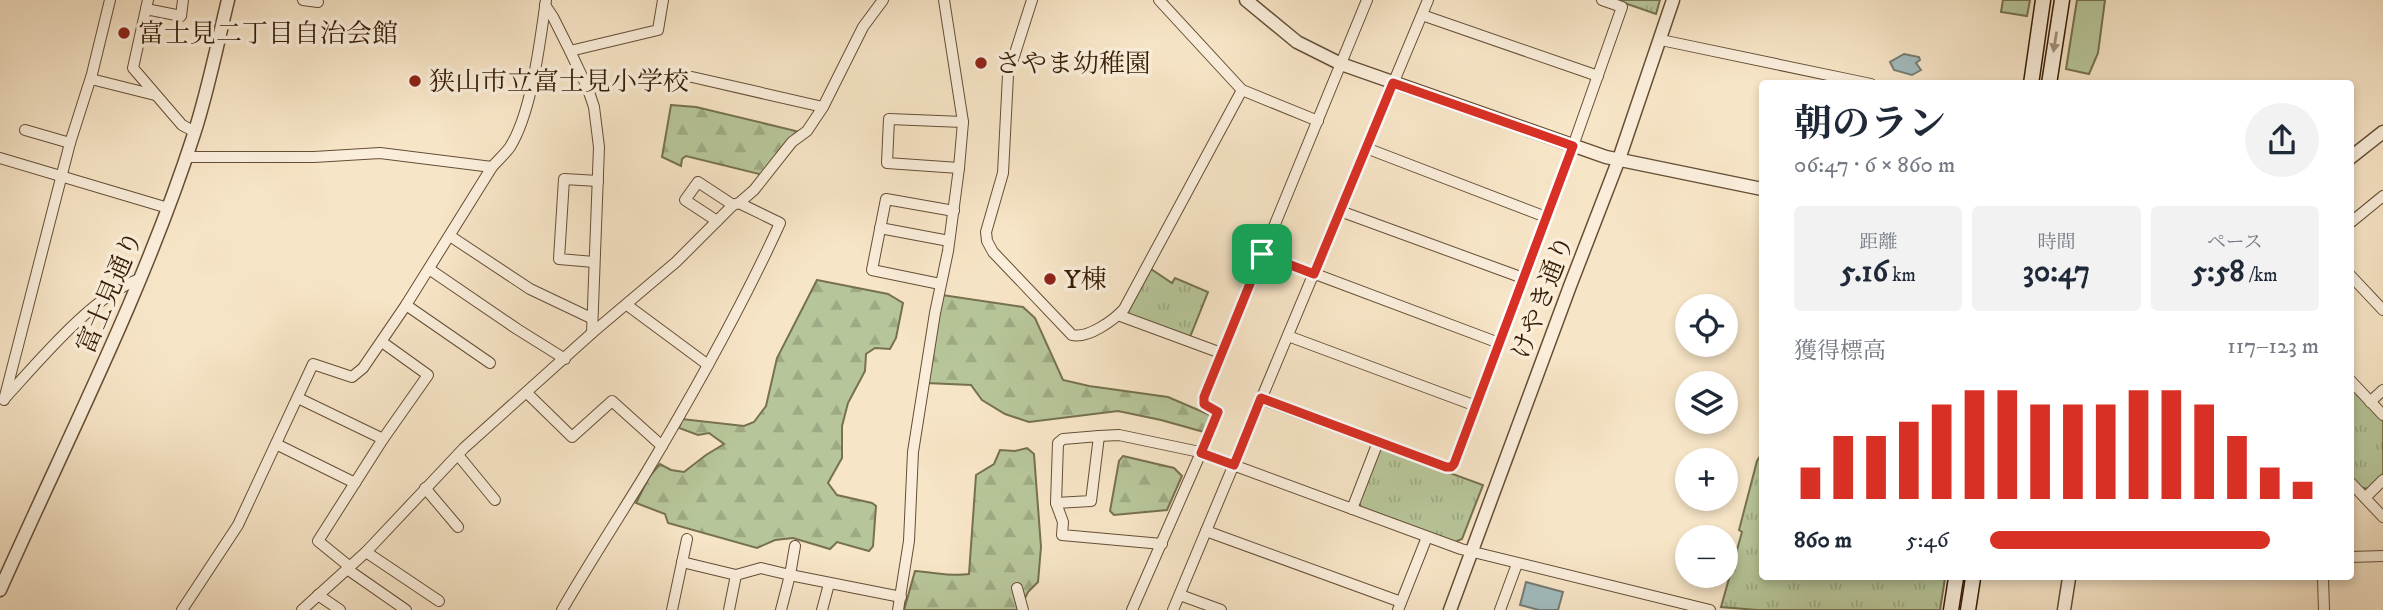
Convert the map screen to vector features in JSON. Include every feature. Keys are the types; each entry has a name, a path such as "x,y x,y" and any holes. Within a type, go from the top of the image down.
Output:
{"main road":[{"path":"2032,80 2043,0"},
{"path":"2050,80 2062,0"},
{"path":"1951,610 1956,580"},
{"path":"1968,610 1973,580"}],"street":[{"path":"2,403 110,0"},
{"path":"183,0 181,16 147,5 133,68 183,125 195,132"},
{"name":"富士見通り","path":"0,590 140,279 168,208 195,132 228,0"},
{"path":"303,0 318,2"},
{"path":"570,51 658,30 663,0"},
{"path":"302,610 366,552 457,455 592,333 676,262 765,178 792,142 807,131 823,107 863,27 883,0"},
{"path":"898,610 909,541 914,452 959,168 962,122 944,0"},
{"path":"1032,0 1008,75 1003,173 989,219 987,241 993,252 1072,335 1083,336 1124,309 1242,90"},
{"path":"1159,0 1242,90 1318,121"},
{"path":"1246,0 1290,37 1341,64 1573,146 1619,159 1759,188"},
{"path":"1132,610 1217,416 1217,411 1203,402 1367,0"},
{"path":"1173,610 1428,0"},
{"path":"1261,398 1451,467 1573,146 1622,7 1602,0"},
{"name":"けやき通り","path":"1450,610 1619,159 1673,0"},
{"path":"545,3 588,89 594,107 599,147 592,333"},
{"path":"182,610 238,525 313,364 352,377 363,368 406,305 492,167 509,149 519,129 534,68 545,3"},
{"path":"1422,15 1598,76"},
{"path":"1661,40 1852,80"},
{"path":"692,77 823,107"},
{"path":"91,79 155,96"},
{"path":"959,168 887,163 889,119 962,122"},
{"path":"25,130 70,143"},
{"path":"2354,155 2383,132"},
{"path":"1366,148 1546,217"},
{"path":"186,157 314,157 380,153 492,167"},
{"path":"0,158 168,208"},
{"path":"594,262 559,259 564,179 598,181"},
{"path":"562,610 708,365 780,223 736,204 698,182 685,200 717,221"},
{"path":"940,284 872,270 880,228 886,199 954,211"},
{"path":"2354,220 2381,202"},
{"path":"1340,211 1523,278"},
{"path":"880,228 949,241"},
{"path":"450,236 530,289 591,318"},
{"path":"1262,254 1499,343"},
{"path":"429,268 565,359"},
{"path":"2,403 55,342 124,285 140,279"},
{"path":"2354,279 2383,310"},
{"path":"406,305 490,363"},
{"path":"627,305 708,365"},
{"path":"1118,315 1222,353"},
{"path":"1288,336 1476,406"},
{"path":"382,342 428,374 318,541 349,568 406,610"},
{"path":"2354,384 2383,415"},
{"path":"2370,402 2383,390"},
{"path":"527,393 572,437 611,401 662,446"},
{"path":"298,398 383,439"},
{"path":"1162,544 1062,535 1063,522 1056,503 1058,443 1063,439 1119,435 1201,453 1472,552 1710,610"},
{"path":"1056,503 1091,501 1099,436"},
{"path":"1352,509 1378,442"},
{"path":"276,444 355,483"},
{"path":"457,455 495,500"},
{"path":"2365,498 2383,480"},
{"path":"2354,486 2383,517"},
{"path":"425,488 458,527"},
{"path":"1206,531 1399,606 1427,537"},
{"path":"672,610 687,539"},
{"path":"781,610 795,546"},
{"path":"366,552 439,601"},
{"path":"2354,557 2383,556"},
{"path":"682,562 736,575 761,568 901,597"},
{"path":"1500,610 1517,564"},
{"path":"729,610 736,575"},
{"path":"2064,610 2069,580"},
{"path":"2323,580 2324,610"},
{"path":"822,610 829,584"},
{"path":"1017,588 1023,610"},
{"path":"318,595 340,610"},
{"path":"1180,595 1221,610"}],"green space":[{"path":"1616,0 1660,0 1656,14"},
{"path":"2003,0 2030,0 2027,16 2001,12"},
{"path":"2077,0 2105,0 2098,53 2089,74 2066,69"},
{"path":"671,105 696,107 800,132 763,175 686,156 682,159 681,166 662,157"},
{"path":"1151,269 1172,283 1175,278 1208,292 1190,337 1128,312"},
{"path":"817,280 888,294 903,303 896,338 890,349 875,348 866,354 865,371 848,403 842,426 842,458 828,483 837,495 876,506 873,546 869,551 837,542 830,549 793,538 775,540 757,548 668,523 665,514 636,503 649,477 660,464 671,470 684,472 724,444 709,433 698,435 679,428 682,419 744,426 754,422 766,406 777,358"},
{"path":"942,295 1023,307 1035,318 1063,380 1168,397 1210,415 1211,419 1204,432 1118,411 1029,422 1005,414 982,400 971,385 927,383"},
{"path":"2354,391 2383,421 2383,474 2368,489 2359,487 2354,481"},
{"path":"1027,448 1034,454 1041,547 1038,582 1028,592 1019,610 904,610 915,571 949,575 969,574 976,475 994,464 1000,450 1015,451"},
{"path":"1384,449 1483,485 1462,539 1455,542 1361,507 1359,503 1379,450"},
{"path":"1123,456 1174,468 1182,476 1167,510 1114,515 1110,511 1119,461"},
{"path":"1759,458 1759,580 1945,580 1940,610 1757,610 1721,607 1726,588 1738,588 1738,546 1742,532 1739,530"}],"water":[{"path":"1904,54 1919,57 1920,60 1916,63 1921,70 1912,75 1894,70 1890,62"},
{"path":"1526,582 1563,592 1558,610 1539,610 1520,605"}],"place":[{"name":"富士見二丁目自治会館","path":"124,33"},
{"name":"さやま幼稚園","path":"981,63"},
{"name":"狭山市立富士見小学校","path":"415,81"},
{"name":"Y棟","path":"1050,279"}],"route":[{"path":"1393,83 1573,146 1451,467 1261,398 1234,465 1201,453 1218,412 1204,404 1204,397 1262,254 1314,274 1393,83"}]}
